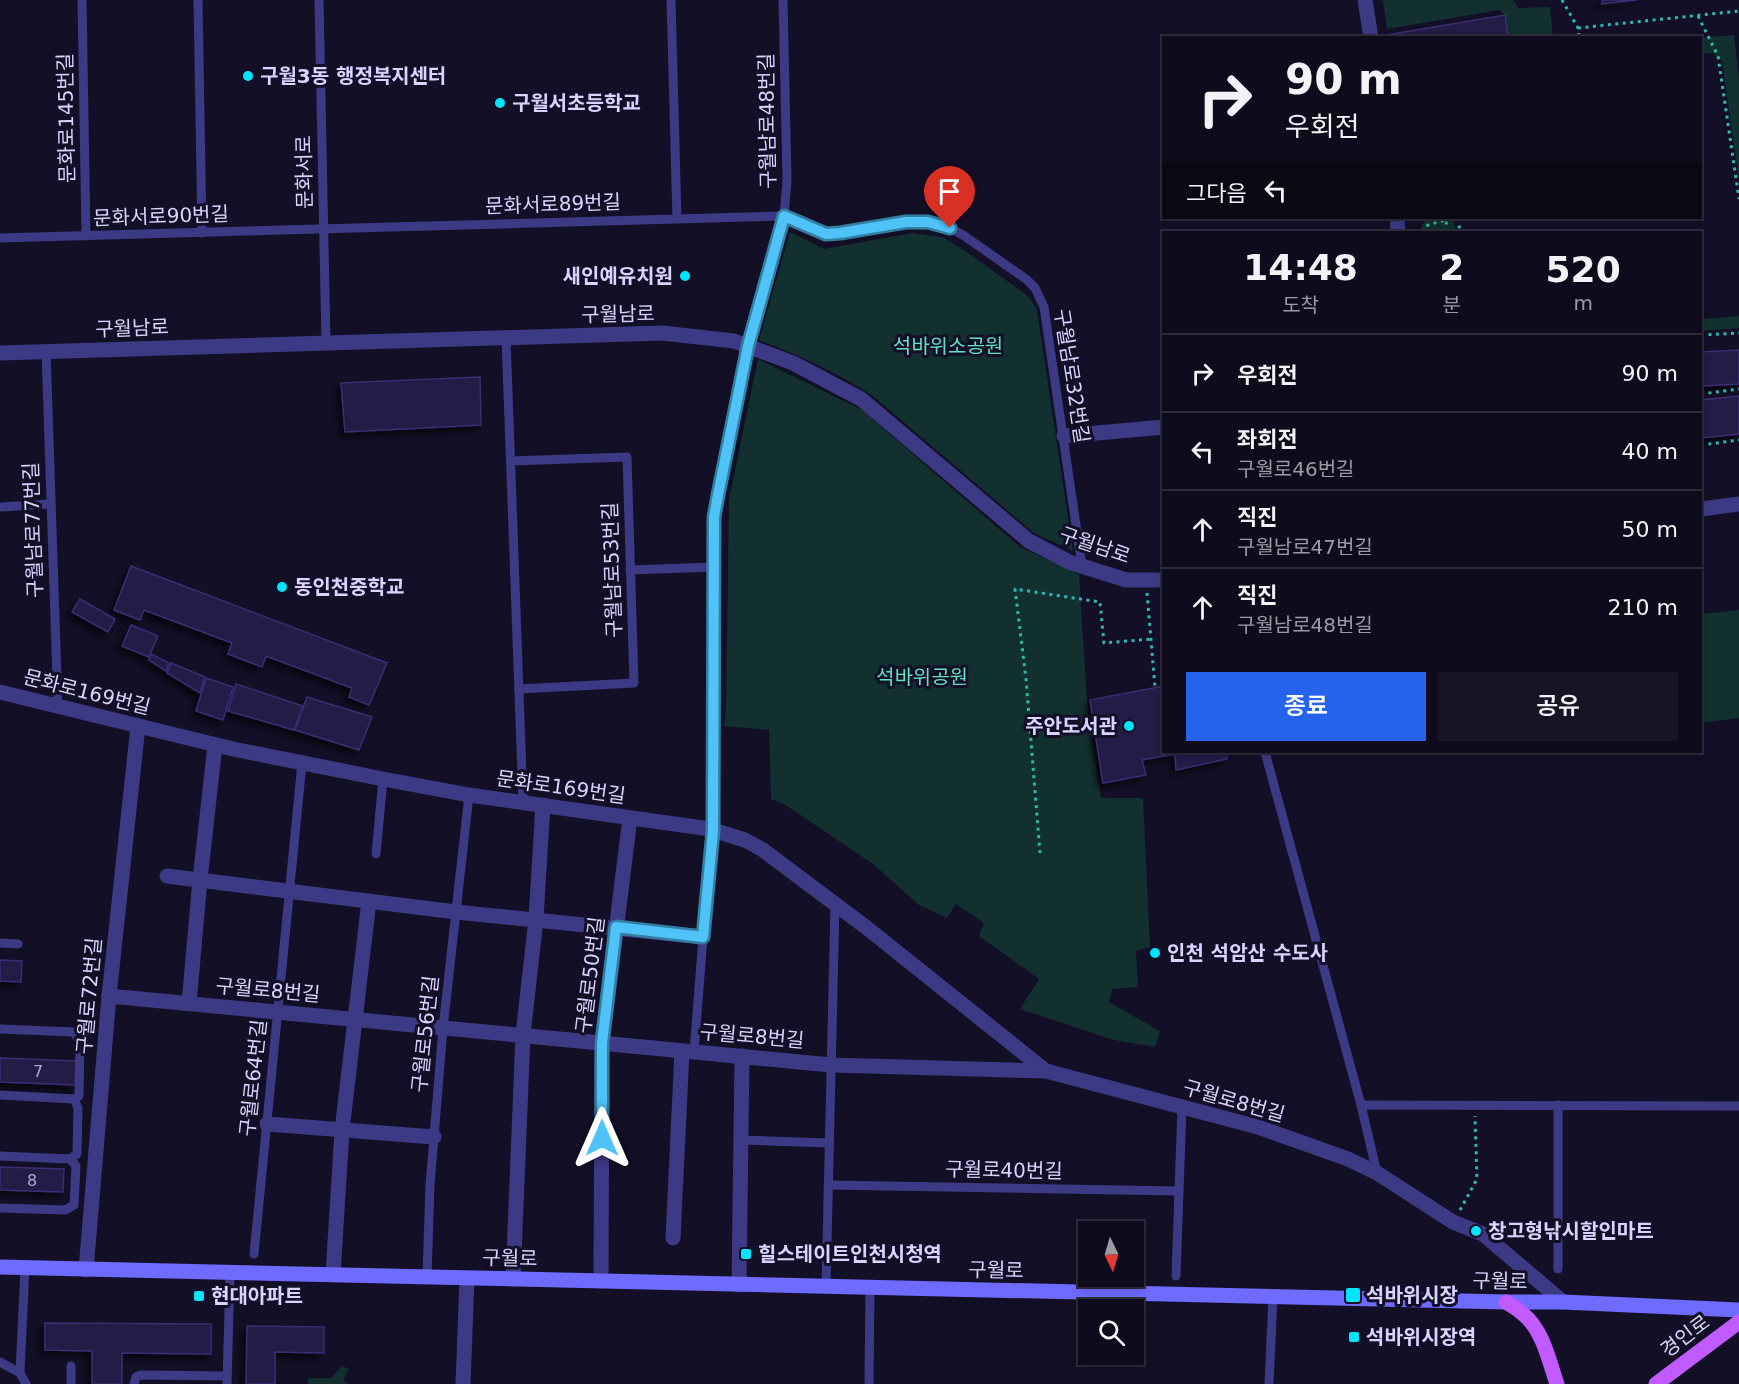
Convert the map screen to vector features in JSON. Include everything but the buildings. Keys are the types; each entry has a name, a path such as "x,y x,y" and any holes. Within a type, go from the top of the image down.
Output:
{"main road":[{"name":"구월로","path":"0,1268 1563,1302 1739,1310"},
{"path":"1506,1302 1533,1325 1557,1384"},
{"name":"경인로","path":"1656,1384 1739,1322"}],"street":[{"path":"1365,0 1371,36"},
{"name":"구월남로","path":"0,353 662,333 734,341 793,363 861,399 1029,541 1069,562 1126,580 1162,580"},
{"path":"1064,436 1162,427"},
{"path":"1702,509 1739,504"},
{"name":"문화로169번길","path":"0,692 215,745 302,763 469,795 713,831 745,840 763,850 835,904 1046,1071"},
{"name":"구월로72번길","path":"86,1270 109,996 138,726"},
{"path":"189,1003 215,745"},
{"path":"513,1279 523,1035 536,919 543,805"},
{"name":"구월로50번길","path":"600,1281 602,1043 630,818"},
{"path":"167,876 456,912 703,937"},
{"path":"333,1275 342,1130 369,901"},
{"name":"구월로8번길","path":"109,996 831,1065 1046,1071 1258,1127 1377,1173 1453,1222 1483,1234 1563,1302"},
{"path":"673,1238 688,1051"},
{"path":"739,1285 742,1056"},
{"path":"267,1124 434,1137"},
{"path":"463,1384 467,1278"}],"lane":[{"name":"문화로145번길","path":"82,0 86,236"},
{"path":"198,0 202,233"},
{"name":"문화서로","path":"319,0 326,343"},
{"path":"671,0 677,219"},
{"name":"구월남로48번길","path":"688,1051 703,937 713,831 714,517 748,346 784,216 787,180 783,0"},
{"name":"문화서로89번길","path":"323,229 784,216"},
{"name":"구월남로32번길","path":"784,216 826,234 906,222 928,222 950,228 1026,279 1035,288 1044,308 1082,566"},
{"name":"문화서로90번길","path":"0,238 323,229"},
{"path":"506,338 523,802"},
{"name":"구월남로77번길","path":"46,351 58,708"},
{"name":"구월남로53번길","path":"511,461 627,457 634,682 519,689"},
{"path":"0,507 50,504"},
{"path":"630,570 714,567"},
{"path":"1265,753 1361,1105 1377,1173"},
{"name":"구월로64번길","path":"254,1254 302,763"},
{"path":"376,854 383,779"},
{"name":"구월로56번길","path":"427,1277 430,1185 443,1028 469,795"},
{"path":"826,1287 835,904"},
{"path":"0,943 18,944"},
{"path":"0,1029 74,1032 80,1043 79,1096 74,1100 0,1095"},
{"path":"0,1156 70,1159 77,1154 78,1108 74,1100"},
{"path":"1361,1105 1739,1106"},
{"path":"1558,1105 1558,1269"},
{"path":"1176,1276 1182,1107"},
{"path":"741,1140 829,1143"},
{"path":"0,1208 65,1210 74,1205 76,1166 70,1159"},
{"name":"구월로40번길","path":"828,1185 1179,1191"},
{"path":"25,1268 20,1373 26,1384"},
{"path":"134,1384 135,1377 141,1375 184,1380 227,1380 230,1273"},
{"path":"869,1384 870,1288"},
{"path":"1269,1384 1273,1297"},
{"path":"0,1362 20,1373"},
{"path":"71,1366 71,1384"}],"path":[{"path":"1562,0 1578,28 1579,36"},
{"path":"1578,28 1739,11"},
{"path":"1698,16 1718,56 1739,200"},
{"path":"1424,231 1425,226 1446,219"},
{"path":"1702,335 1739,333"},
{"path":"1702,394 1739,389"},
{"path":"1702,445 1739,440"},
{"path":"1145,580 1155,687"},
{"path":"1040,853 1026,679 1015,589 1100,602 1104,643 1152,639"},
{"path":"1453,1222 1477,1179 1474,1105"}],"green space":[{"path":"1383,0 1513,0 1518,8 1550,7 1553,36 1508,36 1505,15 1499,10 1387,29"},
{"path":"1734,35 1739,80 1739,180 1722,61 1713,53 1702,54 1702,38"},
{"path":"1426,219 1453,219 1456,231 1420,231"},
{"name":"석바위소공원","path":"790,232 824,249 912,233 943,237 1029,297 1037,310 1073,551 1034,533 874,397 818,365 759,340"},
{"path":"1739,316 1739,328 1702,331 1702,319"},
{"name":"석바위공원","path":"758,359 862,410 1020,547 1079,574 1088,716 1101,798 1143,798 1150,947 1136,951 1138,987 1112,989 1109,1002 1160,1031 1155,1047 1114,1040 1020,1009 1039,979 979,936 984,923 956,904 947,918 919,905 873,864 784,804 771,799 769,730 724,726 729,500"},
{"path":"1739,610 1739,718 1702,723 1702,614"},
{"path":"342,1366 349,1369 343,1380 349,1384 308,1384 308,1378 331,1378"}],"place":[{"name":"구월3동 행정복지센터","path":"248,76"},
{"name":"구월서초등학교","path":"500,103"},
{"name":"새인예유치원","path":"685,276"},
{"name":"동인천중학교","path":"282,587"},
{"name":"주안도서관","path":"1129,726"},
{"name":"인천 석암산 수도사","path":"1155,953"},
{"name":"창고형낚시할인마트","path":"1476,1231"},
{"name":"힐스테이트인천시청역","path":"746,1254"},
{"name":"석바위시장","path":"1353,1295"},
{"name":"현대아파트","path":"199,1296"},
{"name":"석바위시장역","path":"1354,1337"}],"route":[{"path":"602,1138 602,1043 616,927 703,937 713,831 714,517 748,346 784,216 826,234 906,222 928,222 950,228"}]}
